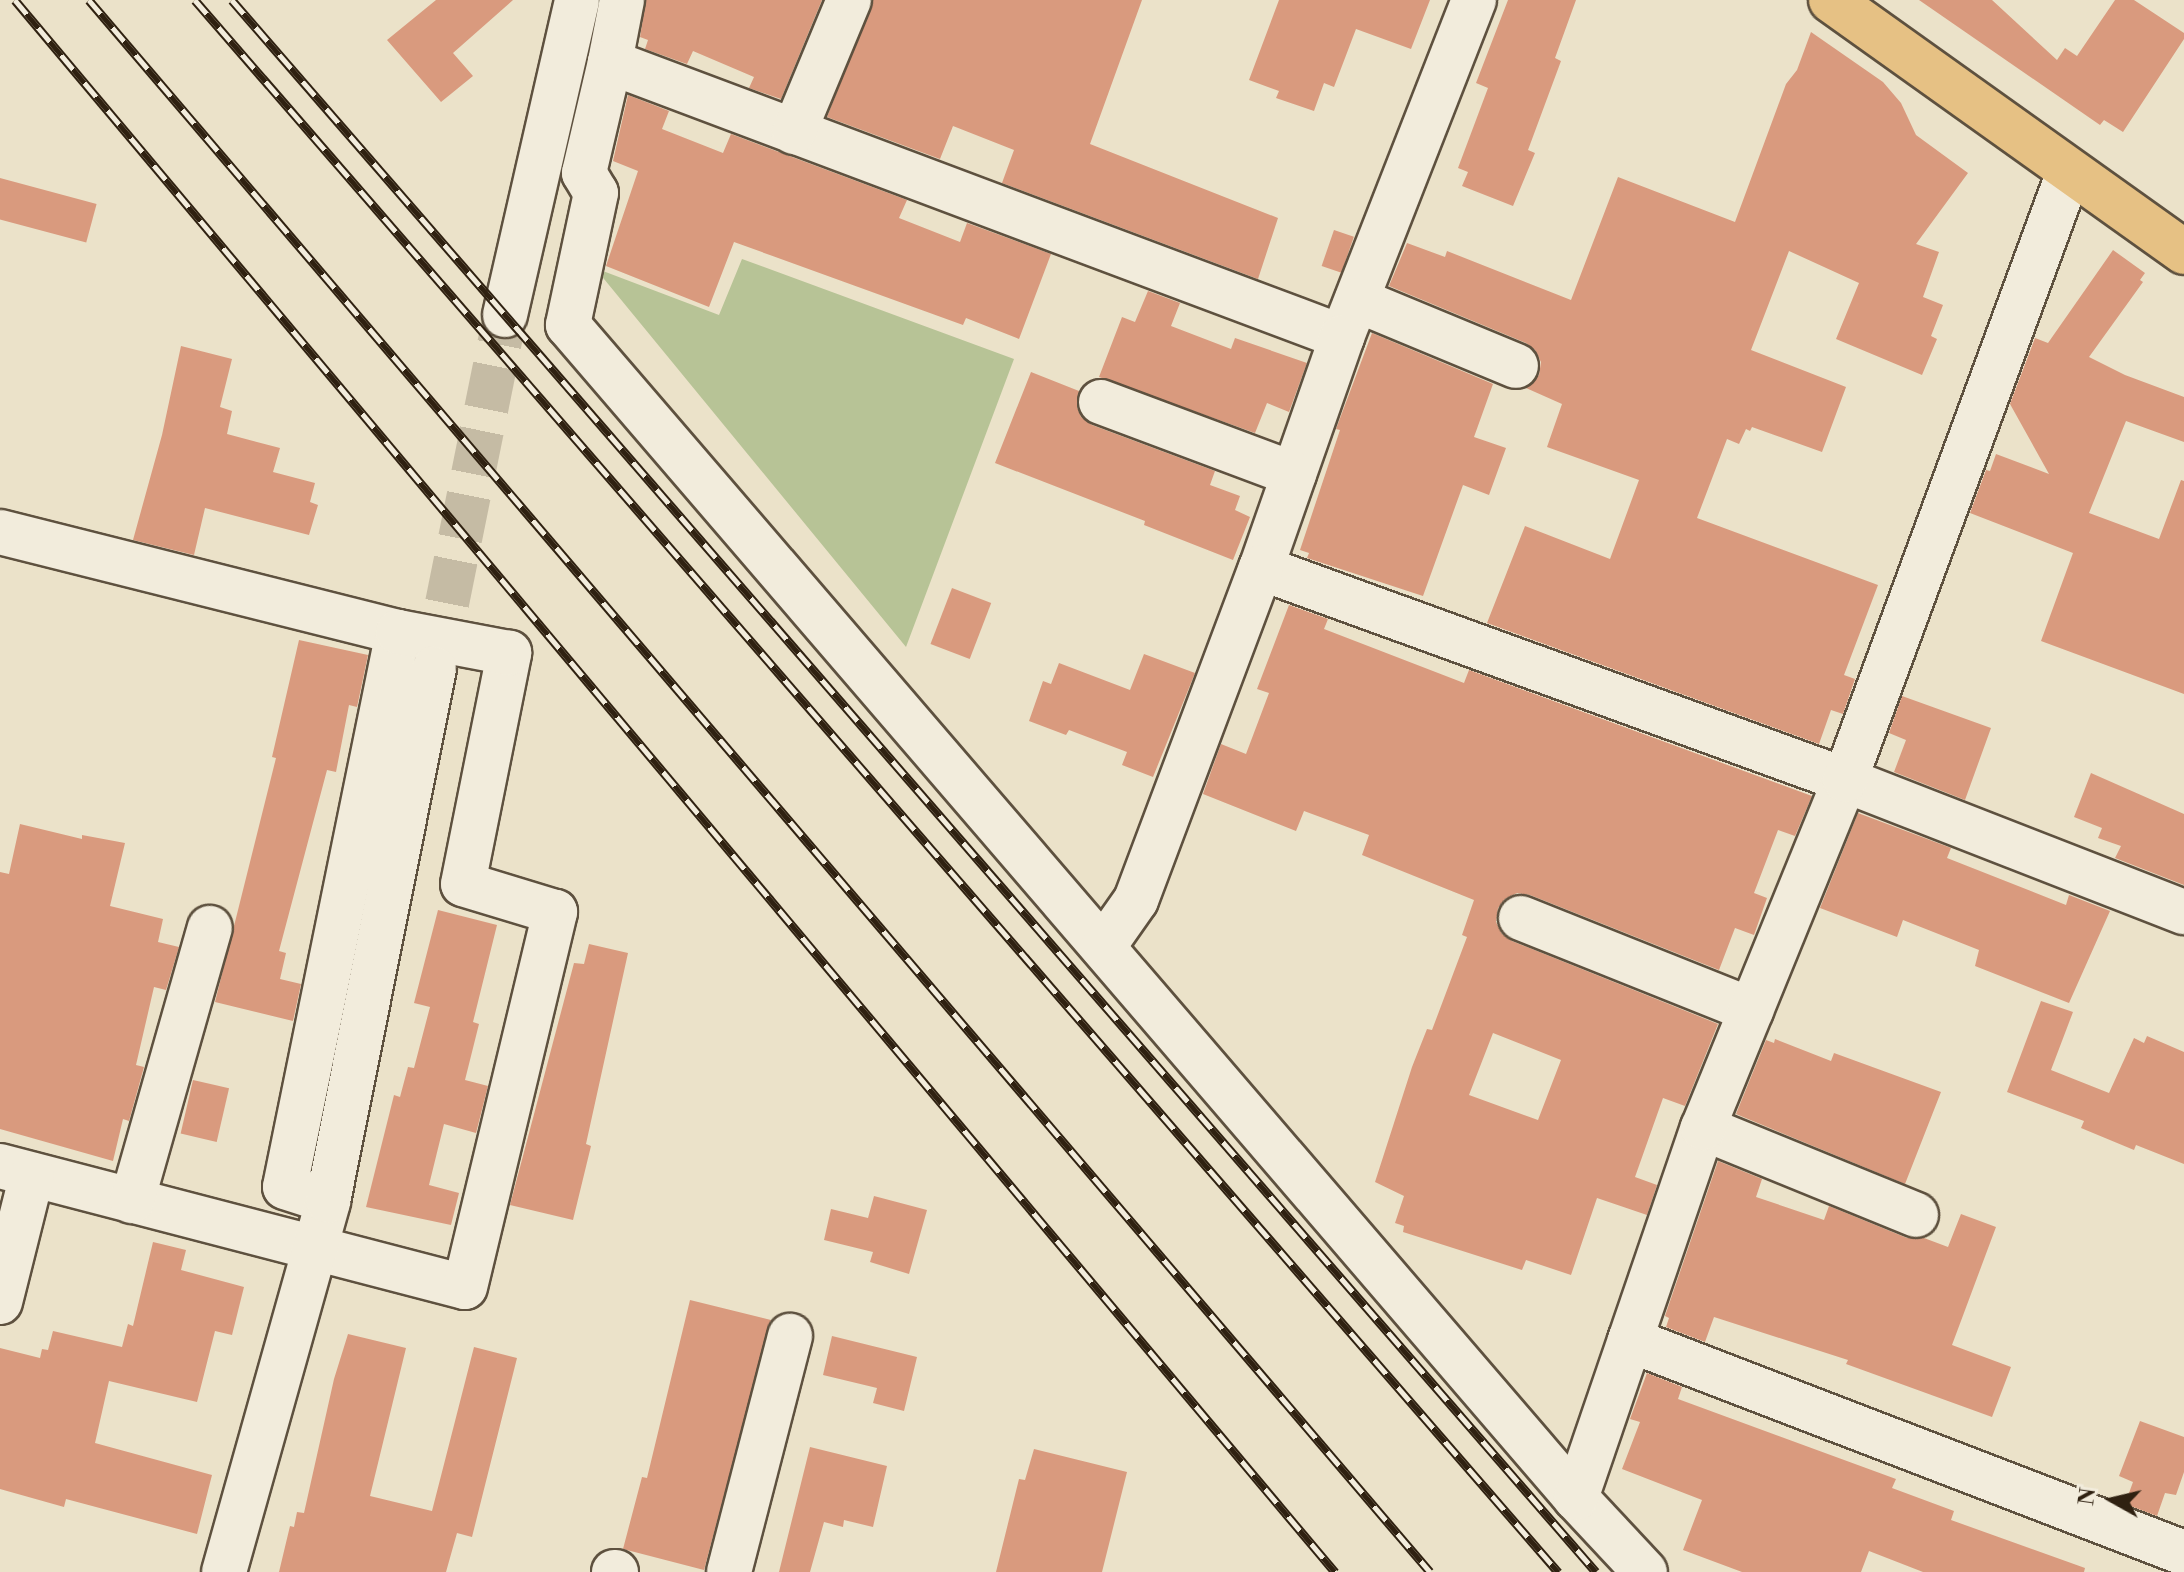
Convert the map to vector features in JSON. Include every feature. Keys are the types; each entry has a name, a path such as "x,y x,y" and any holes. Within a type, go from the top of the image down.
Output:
{"highway":[{"path":"1831,0 2184,252"}],"street":[{"path":"505,315 577,0"},
{"path":"622,0 584,173 596,193 568,325 1576,1498 1645,1572"},
{"path":"794,132 849,0"},
{"path":"1103,947 1136,900 1261,568 1349,318 1474,0"},
{"path":"610,62 794,132 1349,318 1516,366"},
{"path":"1576,1498 1703,1128 1845,780 2069,172"},
{"path":"1101,402 1294,474"},
{"path":"0,532 398,632 509,653 463,884 555,912 465,1287 16,1170 0,1302"},
{"path":"1261,568 1845,780 2184,912"},
{"path":"328,1201 285,1187 398,632"},
{"path":"224,1572 328,1201 434,668"},
{"path":"1521,918 1751,1010"},
{"path":"132,1201 210,928"},
{"path":"1703,1128 1916,1215"},
{"path":"729,1572 790,1336"},
{"path":"1630,1340 2184,1553"}],"green space":[{"path":"742,259 1014,359 906,647 595,268 719,315"}],"building":[{"path":"436,0 513,0 453,53 473,76 441,102 387,40"},
{"path":"646,0 822,0 781,99 749,88 754,77 693,51 687,64 645,49 648,40 640,37"},
{"path":"873,0 1142,0 1090,144 1278,218 1258,279 1002,183 1014,150 953,126 940,159 827,117"},
{"path":"1279,0 1430,0 1411,49 1356,29 1334,87 1324,83 1314,111 1276,98 1279,91 1249,80"},
{"path":"1508,0 1576,0 1555,58 1561,61 1528,150 1535,153 1513,206 1462,186 1468,172 1458,168 1488,88 1476,83"},
{"path":"1919,0 1992,0 2057,60 2065,48 2077,56 2115,0 2134,0 2184,33 2184,39 2123,132 2104,120 2100,125"},
{"path":"1811,32 1883,82 1901,103 1916,135 1968,173 1916,244 1939,252 1923,297 1943,305 1931,336 1937,339 1922,375 1836,339 1859,283 1789,251 1751,350 1846,387 1822,452 1752,427 1750,431 1746,429 1739,444 1727,439 1697,518 1878,585 1844,675 1855,679 1843,714 1831,710 1819,744 1487,623 1525,526 1610,559 1639,480 1547,447 1562,404 1526,388 1539,375 1541,362 1535,350 1526,343 1389,286 1407,243 1445,257 1447,251 1571,300 1618,177 1735,222 1786,84 1797,70"},
{"path":"628,95 669,111 662,129 723,153 731,134 907,200 899,218 960,242 967,223 1051,254 1019,339 966,318 963,325 734,242 709,307 606,266 638,171 613,161"},
{"path":"0,178 97,204 86,243 0,219"},
{"path":"1334,230 1354,237 1341,273 1322,266"},
{"path":"2113,250 2145,273 2140,280 2143,282 2089,357 2125,375 2184,397 2184,442 2126,421 2089,513 2159,539 2181,480 2184,481 2184,694 2041,641 2073,553 1970,513 1986,470 1990,471 1996,454 2049,474 2010,404 2035,338 2048,343"},
{"path":"1148,291 1180,303 1171,326 1231,349 1235,338 1307,363 1289,412 1267,403 1255,433 1099,377 1122,317 1135,322"},
{"path":"1372,333 1493,384 1474,437 1506,448 1489,495 1463,485 1423,596 1307,558 1309,553 1300,550 1340,430 1336,429"},
{"path":"181,346 232,359 220,407 232,411 227,434 280,448 273,472 315,483 310,502 318,505 309,535 205,508 194,555 133,540 162,435"},
{"path":"1031,372 1079,391 1077,407 1081,417 1092,425 1215,471 1210,485 1240,496 1235,510 1250,517 1233,560 1144,525 1145,521 995,463"},
{"path":"952,588 991,603 970,659 930,644"},
{"path":"1289,605 1328,619 1324,629 1464,683 1469,670 1812,796 1795,836 1778,830 1754,893 1767,898 1754,935 1735,928 1719,970 1530,895 1517,893 1505,899 1498,908 1496,922 1502,934 1512,941 1718,1024 1685,1106 1663,1098 1635,1177 1657,1185 1647,1215 1597,1198 1571,1275 1526,1260 1522,1270 1403,1232 1404,1226 1395,1223 1404,1196 1375,1182 1412,1067 1427,1029 1432,1030 1467,937 1462,935 1474,900 1362,855 1369,835 1304,811 1296,831 1203,794 1221,744 1246,754 1269,693 1257,689","holes":["1493,1033 1561,1060 1538,1120 1469,1095"]},
{"path":"299,640 368,655 357,707 349,705 336,772 327,770 279,951 286,953 280,979 301,984 293,1021 215,1002 276,758 272,757"},
{"path":"1144,654 1195,673 1153,777 1122,765 1127,752 1069,730 1066,735 1029,721 1043,681 1051,684 1059,663 1130,690"},
{"path":"1902,696 1991,728 1965,800 1894,772 1906,740 1889,733"},
{"path":"2091,773 2184,814 2184,885 2115,858 2121,846 2098,838 2102,828 2074,817"},
{"path":"1858,813 1951,848 1947,858 2066,905 2069,895 2110,911 2069,1003 1975,966 1979,950 1903,920 1897,937 1820,908"},
{"path":"20,824 82,839 82,835 125,843 110,906 163,919 158,942 179,947 166,990 154,987 136,1065 144,1067 129,1121 123,1119 113,1161 0,1129 0,872 9,874"},
{"path":"438,910 497,925 473,1022 479,1024 465,1080 488,1086 476,1133 444,1124 429,1185 459,1193 451,1225 366,1207 394,1095 400,1097 408,1067 414,1068 430,1007 414,1003"},
{"path":"589,944 628,953 586,1144 591,1146 573,1220 510,1205 574,963 584,964"},
{"path":"2041,1001 2073,1012 2051,1070 2109,1093 2134,1038 2144,1043 2147,1036 2184,1052 2184,1164 2136,1145 2134,1150 2081,1128 2084,1121 2007,1092"},
{"path":"1775,1039 1831,1061 1834,1053 1941,1092 1905,1184 1736,1114 1766,1040 1774,1043"},
{"path":"193,1080 229,1088 217,1142 181,1134"},
{"path":"1718,1161 1762,1179 1756,1197 1824,1220 1829,1206 1907,1238 1924,1238 1948,1247 1961,1214 1996,1227 1952,1345 2011,1367 1992,1417 1846,1364 1848,1360 1714,1317 1705,1342 1666,1327 1669,1318 1665,1316"},
{"path":"874,1196 927,1210 909,1274 870,1262 873,1252 824,1240 831,1209 868,1218"},
{"path":"153,1242 186,1250 181,1270 244,1287 232,1335 215,1331 197,1402 109,1381 95,1443 212,1475 197,1534 66,1499 64,1507 0,1489 0,1348 40,1358 42,1349 48,1350 53,1331 122,1347 128,1324 133,1326"},
{"path":"690,1300 771,1320 704,1570 623,1549 642,1477 647,1478"},
{"path":"348,1334 406,1348 370,1496 432,1511 474,1347 517,1358 472,1537 457,1533 446,1572 279,1572 290,1526 294,1527 297,1512 304,1513 334,1379"},
{"path":"832,1336 917,1357 904,1411 873,1403 877,1388 823,1375"},
{"path":"1647,1373 1682,1387 1678,1399 1896,1479 1892,1488 1954,1511 1951,1520 2085,1568 2084,1572 1923,1572 1869,1551 1861,1572 1742,1572 1683,1550 1702,1500 1622,1469 1640,1422 1630,1419"},
{"path":"2140,1421 2184,1437 2184,1472 2176,1495 2165,1493 2157,1516 2125,1504 2133,1482 2119,1476"},
{"path":"810,1447 887,1466 873,1527 844,1520 843,1527 824,1522 810,1572 779,1572"},
{"path":"1034,1449 1127,1472 1102,1572 996,1572 1019,1479 1025,1480"}],"tunnel":[{"path":"434,668 505,315"}],"railway":[{"path":"15,0 1335,1572"},
{"path":"89,0 1430,1572"},
{"path":"195,0 1558,1572"},
{"path":"232,0 1596,1572"}]}
